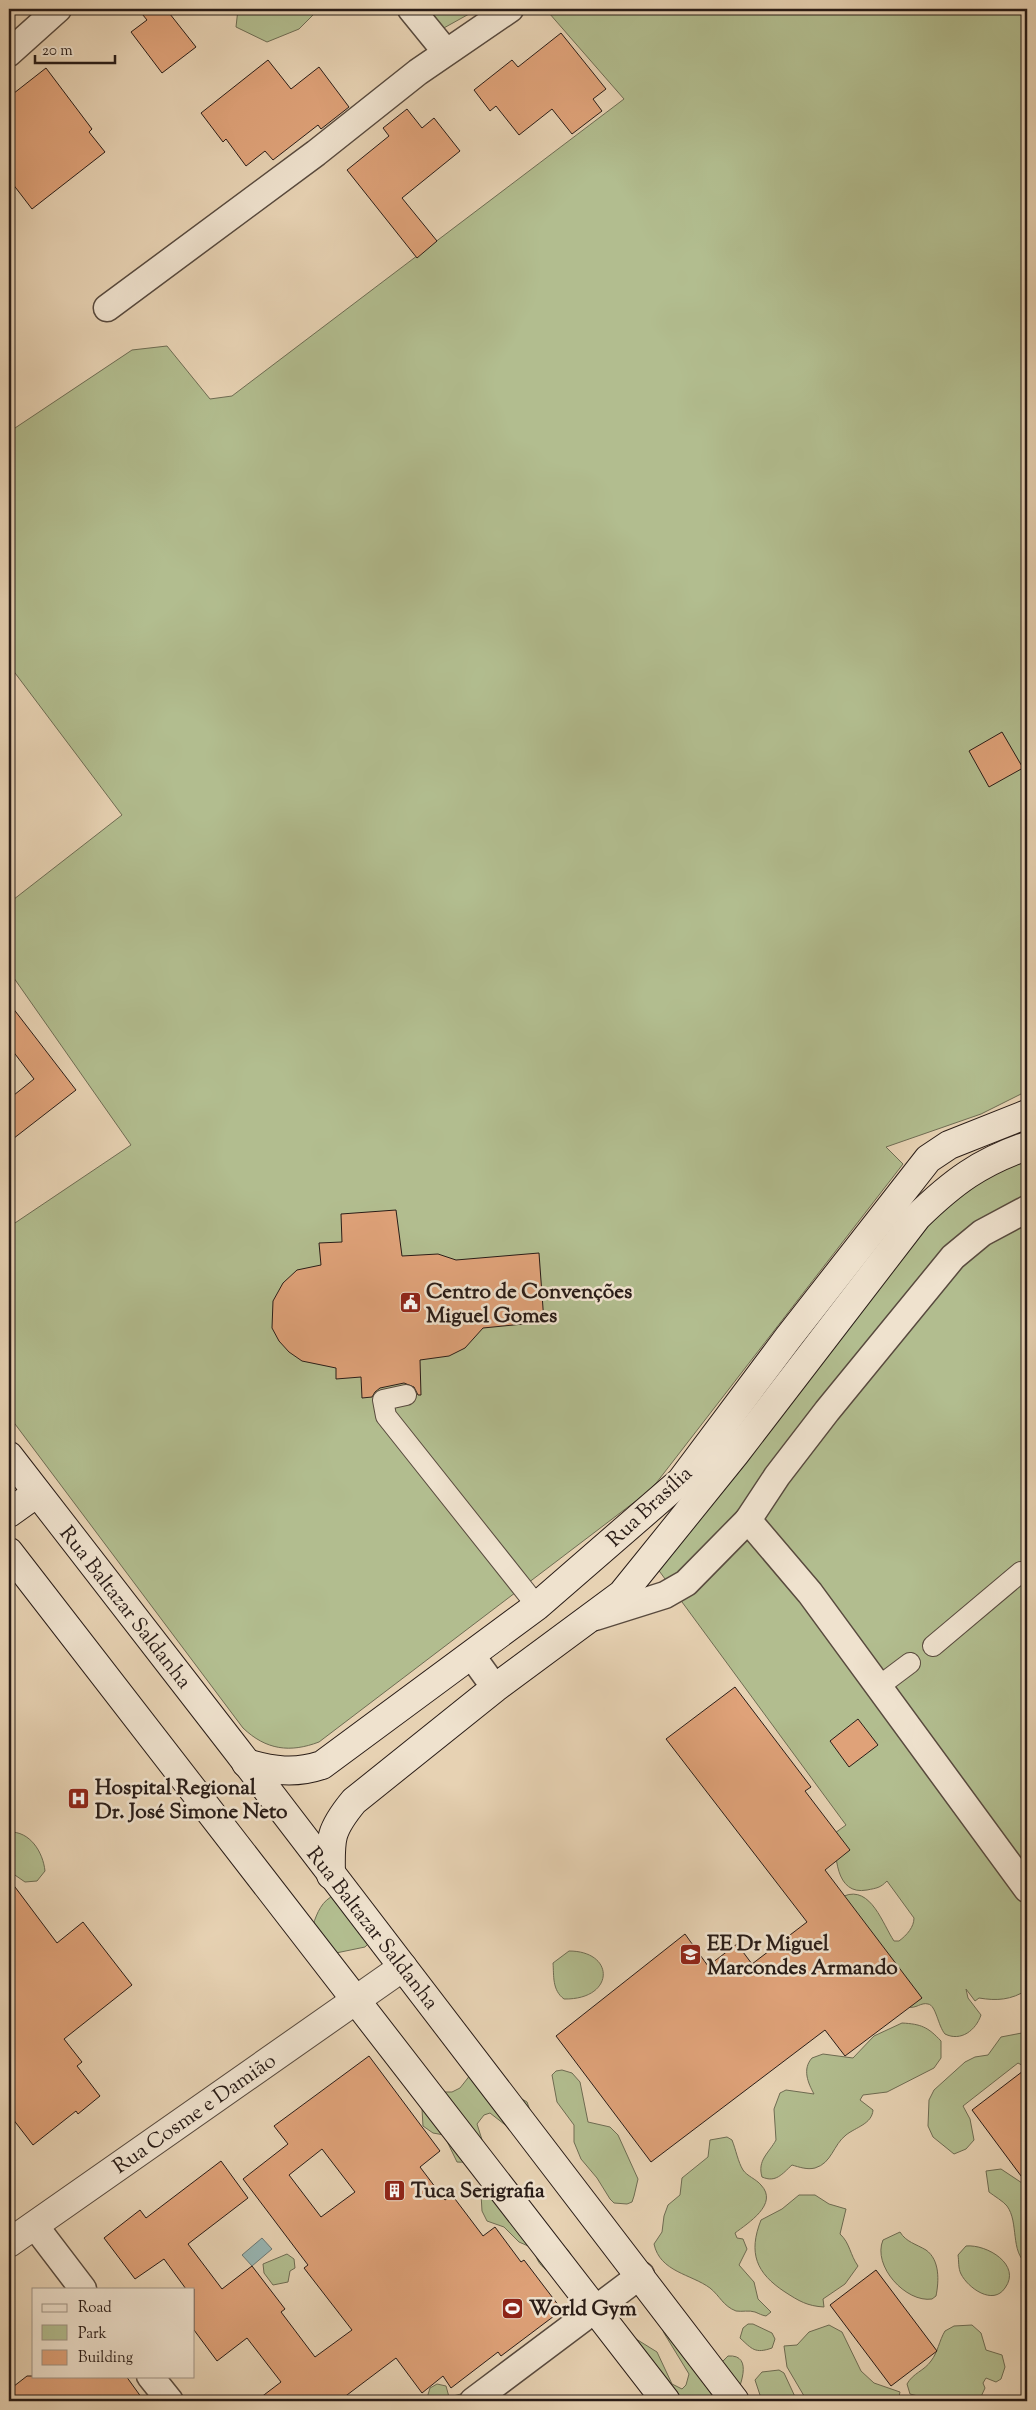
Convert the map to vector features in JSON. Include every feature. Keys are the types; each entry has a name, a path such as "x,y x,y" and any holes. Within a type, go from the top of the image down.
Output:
{"main road":[{"name":"Rua Brasília","path":"246,1763 271,1770 295,1771 322,1765 472,1656 537,1606 681,1481 794,1330 928,1159 949,1145 1027,1114"},
{"name":"Rua Brasília","path":"331,1875 332,1836 338,1820 354,1801 495,1688 584,1620 622,1594 680,1524 917,1217 944,1191 978,1166 1027,1146"},
{"name":"Rua Baltazar Saldanha","path":"9,1456 735,2401"},
{"path":"9,1513 37,1493"},
{"path":"9,1552 666,2401"},
{"name":"Rua Cosme e Damião","path":"9,2243 354,1999 403,1967"}],"street":[{"path":"9,53 58,9"},
{"path":"411,9 446,52"},
{"path":"108,308 316,153 446,52 510,9"},
{"path":"584,1620 665,1595 686,1583 748,1520 777,1476 827,1411 953,1257 982,1234 1027,1209"},
{"path":"406,1396 383,1400 386,1416 537,1606"},
{"path":"748,1520 810,1593 1027,1889"},
{"path":"933,1646 1021,1572"},
{"path":"472,1656 495,1688"},
{"path":"878,1687 910,1663"},
{"path":"35,2226 82,2288"},
{"path":"473,2401 640,2275"},
{"path":"152,2378 170,2401"}],"green space":[{"path":"238,9 319,9 299,29 267,42 236,27"},
{"path":"426,9 478,9 442,29"},
{"path":"537,9 1027,9 1027,1091 981,1114 886,1147 903,1164 657,1482 645,1494 319,1742 298,1748 279,1747 260,1741 243,1728 9,1416 9,1227 131,1145 9,971 9,903 122,815 9,665 9,432 132,350 167,346 210,399 232,396 624,99 549,13"},
{"path":"1027,1151 1027,1990 1010,1998 979,1998 975,2001 966,1989 968,1998 981,2015 972,2030 957,2037 945,2034 931,2005 923,2004 908,2007 844,1896 853,1894 862,1896 869,1901 894,1941 899,1941 907,1933 913,1925 914,1918 887,1881 876,1888 867,1890 856,1890 848,1887 839,1872 835,1833 846,1825 657,1568 941,1202"},
{"path":"9,1832 23,1835 38,1850 45,1871 37,1881 25,1882 9,1871"},
{"path":"335,1895 370,1942 365,1947 336,1953 313,1925 323,1904"},
{"path":"569,1951 584,1953 595,1959 602,1966 603,1975 600,1984 593,1992 581,1997 564,1999 557,1991 553,1963"},
{"path":"902,2023 924,2027 941,2041 941,2058 934,2068 887,2092 863,2095 860,2100 873,2110 870,2119 846,2135 821,2166 809,2169 792,2165 775,2178 767,2179 762,2177 762,2161 776,2140 774,2109 780,2093 786,2090 814,2094 808,2081 807,2071 812,2058 823,2054 853,2058 874,2036"},
{"path":"1027,2032 1027,2068 1018,2063 963,2106 970,2119 974,2140 966,2149 954,2154 933,2137 928,2126 929,2100 934,2090 965,2062 975,2057 988,2055 1001,2037"},
{"path":"562,2070 572,2073 580,2082 588,2122 610,2127 618,2135 638,2179 632,2202 627,2204 614,2203 581,2159 574,2142 574,2125 557,2102 552,2075 556,2071"},
{"path":"471,2074 510,2096 527,2102 531,2113 513,2131 490,2113 484,2115 477,2124 484,2146 469,2160 457,2162 444,2135 433,2133 423,2126 422,2109 440,2092 452,2092 460,2088"},
{"path":"727,2137 732,2140 743,2170 759,2183 766,2192 764,2206 760,2212 735,2233 737,2238 743,2239 747,2249 739,2265 754,2282 758,2299 771,2312 766,2316 753,2311 736,2311 732,2309 710,2288 669,2267 657,2253 654,2244 662,2232 664,2216 668,2205 680,2195 682,2178 708,2157 710,2140"},
{"path":"1001,2169 1022,2183 1027,2194 1027,2264 1018,2252 1011,2213 1005,2204 989,2192 986,2171"},
{"path":"519,2189 572,2257 577,2284 577,2311 564,2286 538,2261 535,2249 519,2242 504,2227 487,2221 482,2211 481,2194 486,2190"},
{"path":"799,2195 815,2195 829,2204 846,2209 840,2234 846,2241 858,2266 845,2284 823,2299 824,2307 813,2306 803,2302 775,2285 761,2270 757,2261 755,2242 761,2220 782,2209"},
{"path":"900,2232 908,2241 926,2250 934,2259 938,2284 936,2296 932,2299 922,2299 902,2289 894,2281 882,2261 881,2250 883,2240"},
{"path":"966,2246 983,2248 992,2252 1006,2264 1009,2271 1009,2280 1000,2293 988,2295 981,2293 964,2279 959,2269 958,2255"},
{"path":"287,2254 294,2259 295,2268 290,2271 288,2282 273,2285 264,2273 263,2264"},
{"path":"663,2323 720,2364 728,2356 741,2360 743,2373 734,2401 645,2401 645,2394 628,2334 657,2352 672,2384 682,2389 686,2385 689,2374 664,2333"},
{"path":"748,2324 753,2324 772,2333 775,2339 772,2348 762,2351 754,2349 740,2338 743,2328"},
{"path":"829,2325 842,2332 861,2371 874,2383 900,2392 898,2401 807,2401 787,2367 784,2346 797,2345 809,2332"},
{"path":"972,2325 981,2333 986,2350 1002,2355 1005,2367 1001,2379 996,2382 986,2378 983,2383 985,2388 979,2401 954,2401 951,2399 948,2401 925,2401 922,2397 910,2394 907,2384 912,2377 931,2361 945,2331 954,2326"},
{"path":"779,2370 784,2373 797,2401 762,2401 755,2380 762,2372"},
{"path":"437,2384 446,2386 449,2397 461,2394 463,2401 407,2401 413,2396 427,2398 430,2388"}],"water":[{"path":"262,2238 272,2249 252,2266 242,2255"}],"building":[{"path":"138,9 166,9 196,47 162,73 131,32 147,20"},
{"path":"561,33 606,89 593,99 602,111 572,134 552,109 519,135 496,106 490,111 474,90 512,60 518,67"},
{"path":"268,60 291,89 319,67 349,107 321,129 318,125 273,160 265,151 246,166 226,139 223,142 201,113"},
{"path":"46,68 92,129 89,132 105,152 32,209 9,179 9,97"},
{"path":"407,109 422,128 434,118 460,151 402,198 437,241 417,258 347,170 389,136 383,128"},
{"path":"1002,732 1023,768 989,787 969,751"},
{"path":"9,1003 76,1090 9,1142 9,1099 34,1079 9,1046"},
{"path":"396,1210 402,1256 438,1254 456,1260 539,1253 544,1322 483,1328 465,1348 449,1356 420,1360 421,1395 418,1395 414,1387 404,1383 380,1388 372,1397 362,1398 361,1377 336,1379 336,1368 302,1361 289,1352 279,1341 272,1328 273,1301 283,1283 297,1270 321,1265 319,1243 342,1242 341,1214"},
{"path":"735,1687 811,1787 805,1791 850,1850 825,1870 922,1998 845,2056 825,2030 651,2162 556,2036 685,1934 708,1966 737,1944 752,1964 807,1922 666,1739"},
{"path":"858,1719 878,1745 849,1767 830,1741"},
{"path":"9,1879 57,1943 83,1922 132,1985 64,2039 82,2062 77,2066 100,2096 78,2114 76,2111 33,2145 9,2114"},
{"path":"369,2056 440,2151 420,2167 445,2200 452,2195 483,2236 495,2227 521,2262 524,2260 562,2310 501,2356 498,2352 451,2388 443,2376 422,2393 396,2358 339,2401 256,2401 281,2382 247,2338 217,2361 195,2331 195,2288 185,2288 164,2259 135,2279 104,2238 140,2210 146,2218 221,2161 248,2198 188,2244 222,2289 252,2266 285,2309 281,2312 315,2357 352,2330 304,2268 308,2265 243,2179 288,2144 274,2126","holes":["322,2149 355,2192 321,2217 289,2175"]},
{"path":"1027,2068 1027,2184 972,2110"},
{"path":"876,2270 937,2351 891,2386 830,2305"},
{"path":"27,2376 32,2376 32,2378 127,2378 144,2401 9,2401 9,2390"}],"place":[{"name":"Centro de Convenções Miguel Gomes","path":"410,1303"},
{"name":"Hospital Regional Dr. José Simone Neto","path":"79,1799"},
{"name":"EE Dr Miguel Marcondes Armando","path":"691,1955"},
{"name":"Tuca Serigrafia","path":"395,2190"},
{"name":"World Gym","path":"513,2308"}]}
